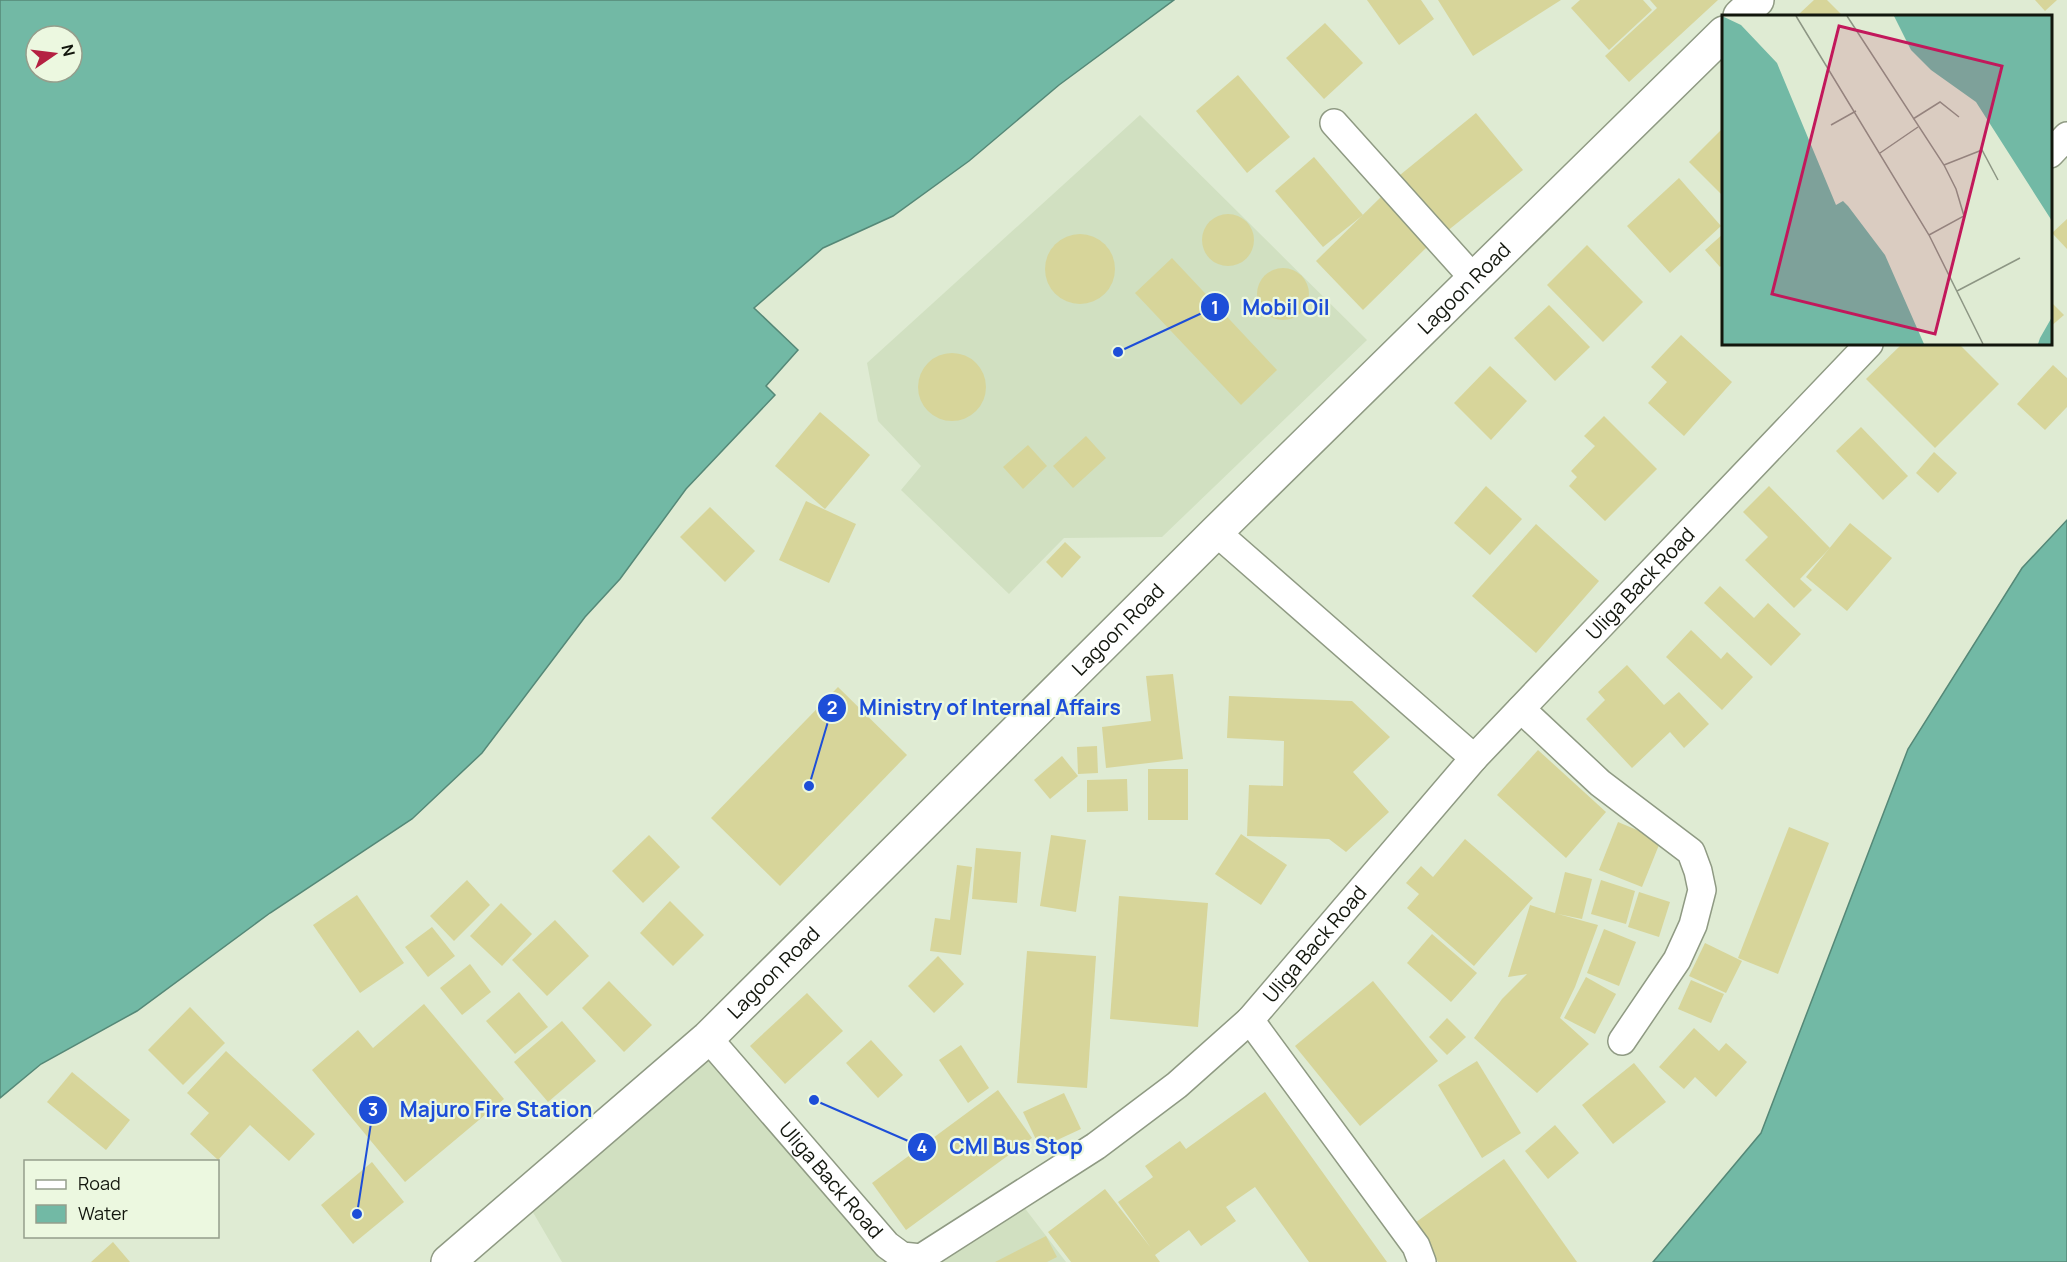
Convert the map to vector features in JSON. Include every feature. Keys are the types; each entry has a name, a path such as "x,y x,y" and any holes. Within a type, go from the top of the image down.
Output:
{"main road":[{"path":"1741,15 1757,0"},
{"name":"Lagoon Road","path":"448,1262 708,1038 1216,532 1722,35"}],"street":[{"path":"1334,123 1475,280"},
{"path":"2052,151 2067,136"},
{"name":"Uliga Back Road","path":"708,1038 887,1245 902,1256 914,1259 950,1240 1096,1146 1177,1085 1250,1020 1474,758 1868,345"},
{"path":"1216,532 1474,758"},
{"path":"1521,709 1600,783 1691,852 1698,871 1702,890 1693,925 1677,960 1622,1041"},
{"path":"1250,1020 1416,1246 1422,1262"}],"shaded area":[{"path":"1140,115 1367,340 1162,537 1064,538 1009,594 901,490 921,466 878,421 867,363"},
{"path":"708,1038 908,1257 1017,1198 1066,1262 562,1262 524,1197"}],"water":[{"path":"0,0 1174,0 1059,85 969,161 893,216 823,248 754,308 798,350 766,386 775,395 686,489 620,579 585,617 482,753 412,819 270,913 137,1011 41,1064 0,1098"},
{"path":"2067,520 2067,1262 1653,1262 1761,1133 1908,749 2022,568"}],"building":[{"path":"1367,0 1421,0 1434,19 1399,45"},
{"path":"1438,0 1561,0 1473,56"},
{"path":"1580,0 1643,0 1652,10 1609,50 1571,8"},
{"path":"1650,0 1718,0 1629,82 1605,56 1657,8"},
{"path":"1814,0 1827,0 1842,15 1800,15"},
{"path":"2035,0 2057,0 2045,11"},
{"path":"1325,23 1363,63 1324,99 1286,58"},
{"path":"1238,75 1290,137 1247,173 1196,111"},
{"path":"1476,113 1523,170 1446,232 1400,175"},
{"path":"1722,129 1722,195 1689,162"},
{"path":"1314,157 1363,215 1323,247 1275,191"},
{"path":"1679,178 1721,226 1670,273 1627,226"},
{"path":"1385,193 1432,242 1363,310 1316,261"},
{"path":"1228,214 1238,216 1246,222 1252,230 1254,240 1252,250 1246,258 1238,264 1228,266 1218,264 1210,258 1204,250 1202,240 1204,230 1210,222 1218,216"},
{"path":"2067,219 2067,249 2052,233"},
{"path":"1080,234 1093,237 1105,244 1112,256 1115,269 1112,282 1105,294 1093,301 1080,304 1067,301 1055,294 1048,282 1045,269 1048,256 1055,244 1067,237"},
{"path":"1722,235 1722,265 1720,267 1705,250"},
{"path":"1587,245 1643,302 1603,342 1547,285"},
{"path":"1172,258 1277,370 1241,405 1135,293"},
{"path":"1283,268 1293,270 1301,276 1307,284 1309,294 1307,304 1301,312 1293,318 1283,320 1273,318 1265,312 1259,304 1257,294 1259,284 1265,276 1273,270"},
{"path":"2052,303 2064,315 2052,325"},
{"path":"1549,305 1590,347 1555,381 1514,338"},
{"path":"1681,335 1732,382 1684,436 1648,403 1667,382 1651,367"},
{"path":"1901,345 1960,345 1999,384 1935,448 1866,379"},
{"path":"952,353 965,356 976,363 983,374 986,387 983,400 976,411 965,418 952,421 939,418 928,411 921,400 918,387 921,374 928,363 939,356"},
{"path":"2053,365 2067,378 2067,407 2045,430 2017,404"},
{"path":"1490,366 1527,401 1491,440 1454,403"},
{"path":"820,412 870,455 825,509 775,466"},
{"path":"1604,416 1657,469 1605,521 1569,486 1577,477 1571,471 1595,446 1584,436"},
{"path":"1861,427 1908,476 1883,500 1836,451"},
{"path":"1086,436 1106,458 1073,488 1053,466"},
{"path":"1028,445 1047,466 1023,489 1003,467"},
{"path":"1934,452 1957,473 1938,493 1916,473"},
{"path":"1486,486 1522,519 1490,555 1454,523"},
{"path":"1769,486 1830,548 1800,579 1812,590 1794,608 1745,560 1768,537 1743,512"},
{"path":"806,501 856,524 829,583 779,560"},
{"path":"710,507 755,551 725,582 680,537"},
{"path":"1850,523 1892,558 1847,611 1806,577"},
{"path":"1536,524 1599,581 1536,653 1472,596"},
{"path":"1065,542 1081,557 1062,578 1046,562"},
{"path":"1720,586 1754,618 1768,603 1801,634 1771,666 1704,603"},
{"path":"1691,630 1721,659 1727,652 1753,677 1722,710 1666,657"},
{"path":"1627,665 1664,705 1679,692 1709,724 1684,748 1670,732 1632,768 1586,719 1605,700 1598,692"},
{"path":"1173,674 1183,759 1106,768 1102,727 1151,721 1146,676"},
{"path":"838,687 907,755 780,886 711,818"},
{"path":"1229,696 1352,701 1390,737 1353,772 1389,812 1346,852 1329,839 1247,836 1249,785 1283,786 1284,741 1227,738"},
{"path":"1097,746 1098,773 1078,774 1077,747"},
{"path":"1538,750 1606,812 1566,858 1497,795"},
{"path":"1062,756 1078,776 1050,799 1034,780"},
{"path":"1148,769 1188,769 1188,820 1148,820"},
{"path":"1127,779 1128,811 1087,812 1087,780"},
{"path":"1618,822 1661,840 1642,887 1599,870"},
{"path":"1789,827 1829,843 1778,974 1738,958"},
{"path":"1241,834 1287,865 1261,905 1215,874"},
{"path":"649,835 680,867 643,903 612,871"},
{"path":"1051,835 1086,840 1076,912 1040,906"},
{"path":"1465,839 1533,898 1474,966 1407,908 1419,894 1406,883 1421,866 1433,877"},
{"path":"976,848 1021,852 1017,903 972,899"},
{"path":"957,865 972,867 961,955 930,951 935,918 950,920"},
{"path":"1565,872 1592,879 1582,919 1558,914 1598,925 1575,987 1560,1018 1589,1044 1537,1093 1474,1038 1502,999 1527,974 1508,977 1530,905 1555,913"},
{"path":"467,880 490,905 454,941 430,916"},
{"path":"1601,880 1635,891 1626,924 1591,914"},
{"path":"1639,892 1670,902 1659,937 1628,927"},
{"path":"357,895 404,963 360,993 313,925"},
{"path":"1119,896 1208,903 1198,1027 1110,1019"},
{"path":"670,901 704,935 673,966 640,933"},
{"path":"501,903 532,934 502,966 470,936"},
{"path":"555,920 589,956 547,996 512,960"},
{"path":"432,927 455,956 428,977 405,947"},
{"path":"1604,929 1636,942 1619,986 1587,973"},
{"path":"1432,934 1477,973 1451,1002 1407,963"},
{"path":"1705,943 1742,961 1726,993 1689,976"},
{"path":"1027,951 1096,956 1087,1088 1017,1083"},
{"path":"938,956 964,984 934,1013 908,986"},
{"path":"470,964 491,992 462,1015 440,988"},
{"path":"1586,977 1616,994 1595,1034 1564,1018"},
{"path":"1691,980 1724,994 1711,1023 1678,1009"},
{"path":"609,981 652,1025 624,1052 582,1008"},
{"path":"1373,981 1438,1061 1360,1126 1295,1046"},
{"path":"519,992 548,1027 515,1054 486,1021"},
{"path":"807,993 843,1031 785,1084 750,1046"},
{"path":"424,1004 504,1099 405,1182 312,1070 358,1030 373,1048"},
{"path":"190,1007 225,1043 183,1085 148,1050"},
{"path":"1447,1018 1466,1037 1447,1055 1429,1037"},
{"path":"562,1021 596,1061 548,1102 514,1062"},
{"path":"1694,1028 1719,1051 1726,1043 1747,1062 1716,1097 1695,1077 1684,1089 1659,1067"},
{"path":"871,1040 903,1075 878,1098 846,1063"},
{"path":"961,1045 989,1088 968,1103 939,1060"},
{"path":"226,1051 315,1134 289,1161 250,1125 218,1160 190,1134 209,1113 187,1093"},
{"path":"1477,1061 1521,1133 1482,1158 1438,1085"},
{"path":"1634,1063 1666,1102 1613,1144 1582,1105"},
{"path":"72,1072 130,1120 106,1150 47,1102"},
{"path":"998,1090 1032,1138 906,1230 872,1183"},
{"path":"1265,1092 1387,1262 1309,1262 1255,1187 1226,1207 1236,1221 1201,1246 1189,1230 1155,1255 1160,1262 1071,1262 1048,1232 1105,1189 1151,1248 1118,1202 1153,1177 1145,1166 1180,1141 1186,1149"},
{"path":"1064,1093 1081,1129 1040,1148 1023,1112"},
{"path":"1555,1125 1579,1153 1548,1179 1525,1151"},
{"path":"1504,1159 1577,1262 1438,1262 1412,1225"},
{"path":"372,1162 404,1202 353,1244 321,1205"},
{"path":"1046,1236 1057,1257 1047,1262 995,1262"},
{"path":"113,1242 130,1262 91,1262"}],"place":[{"name":"Mobil Oil","path":"1118,352"},
{"name":"Ministry of Internal Affairs","path":"809,786"},
{"name":"CMI Bus Stop","path":"814,1100"},
{"name":"Majuro Fire Station","path":"357,1214"}]}
